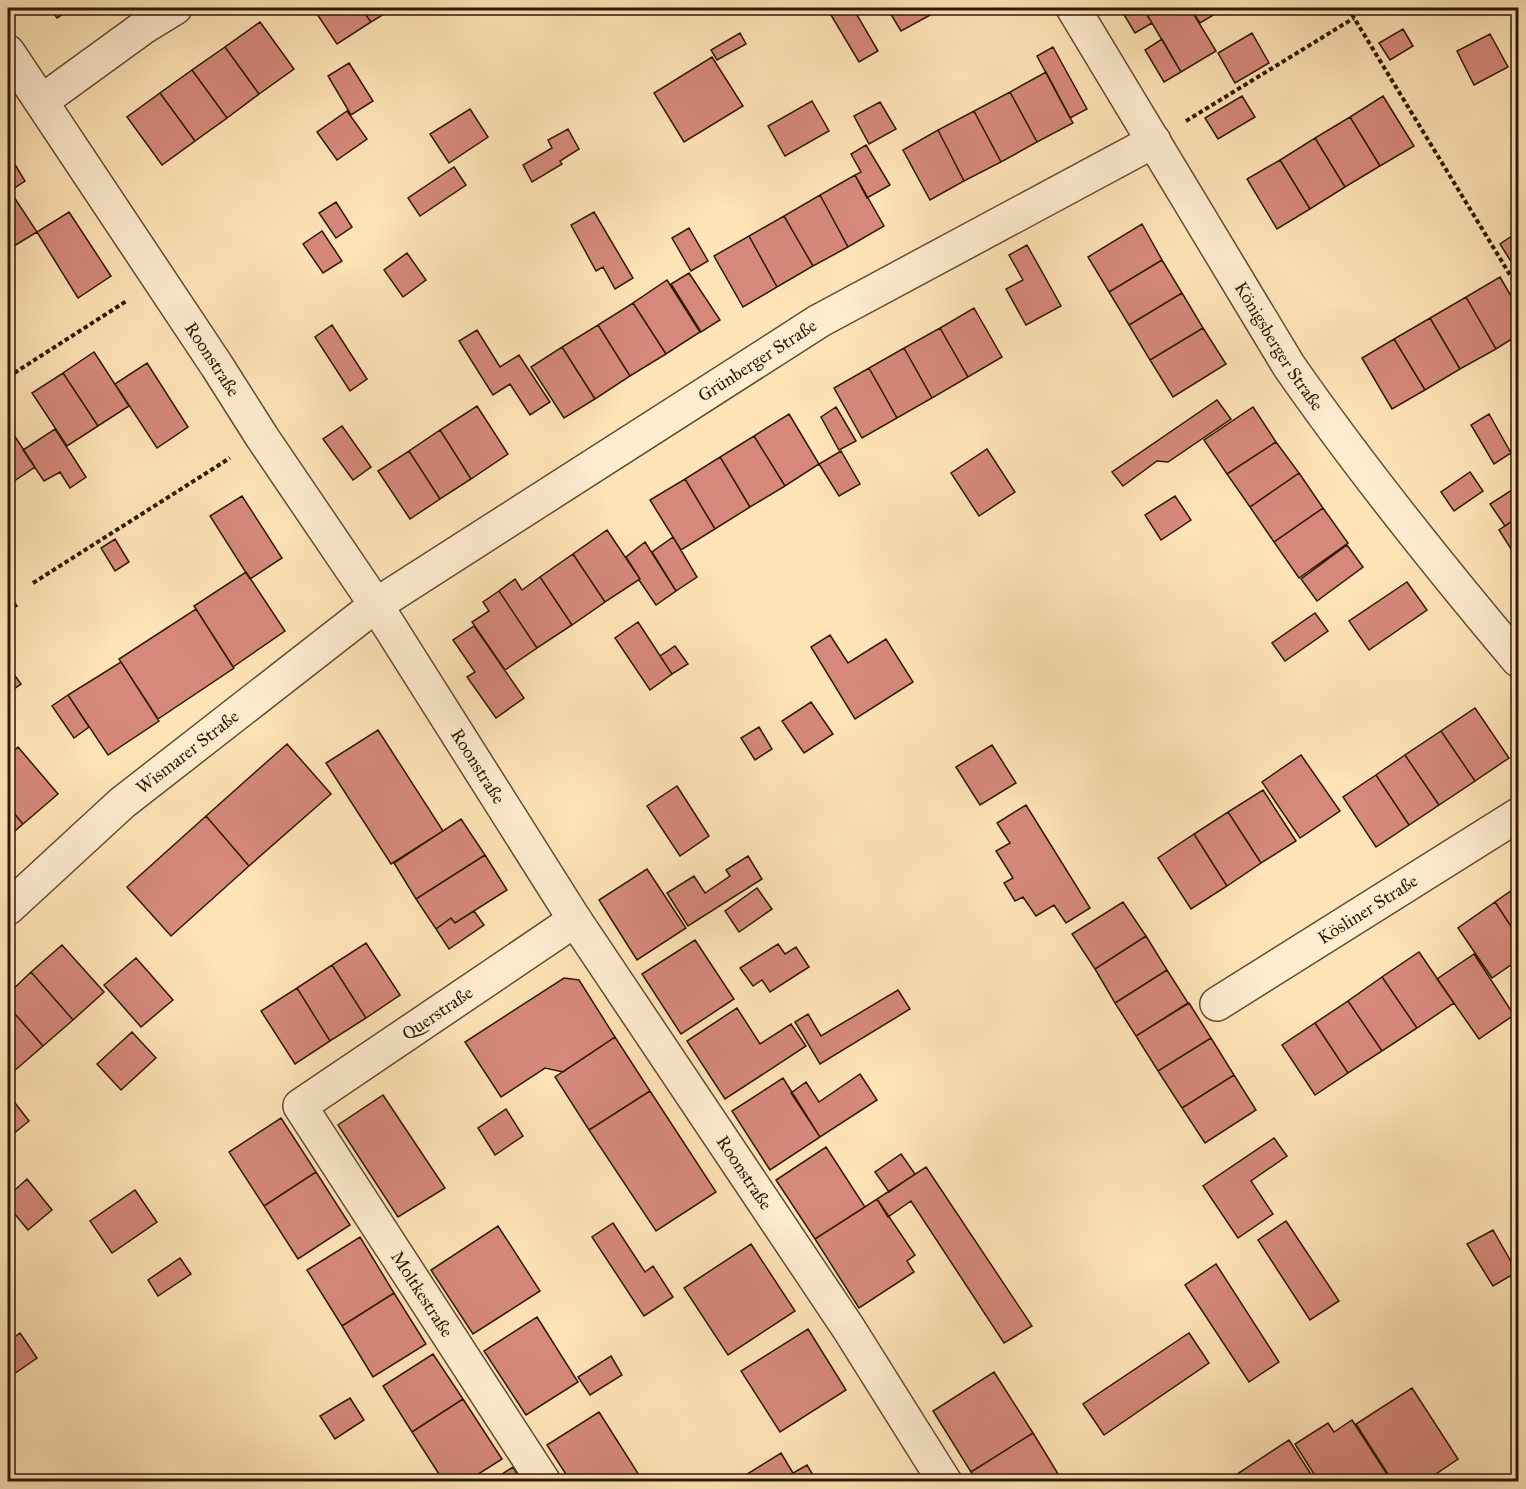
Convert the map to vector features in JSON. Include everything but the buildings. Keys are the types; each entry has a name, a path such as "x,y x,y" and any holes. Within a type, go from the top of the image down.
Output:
{"street":[{"path":"20,79 144,27 175,8"},
{"name":"Königsberger Straße","path":"1073,8 1289,366 1318,408 1445,573 1518,660"},
{"name":"Roonstraße","path":"20,79 160,279 262,437 376,605 575,921 849,1329 945,1482"},
{"name":"Grünberger Straße","path":"376,605 819,321 1154,141"},
{"name":"Wismarer Straße","path":"8,908 122,802 376,605"},
{"name":"Kösliner Straße","path":"1217,1004 1518,815"},
{"name":"Querstraße","path":"300,1106 575,921"},
{"name":"Moltkestraße","path":"300,1106 544,1482"}],"path":[{"path":"1348,8 1518,288"},
{"path":"1154,141 1354,18"},
{"path":"8,377 160,279"},
{"path":"33,583 262,437"}]}
